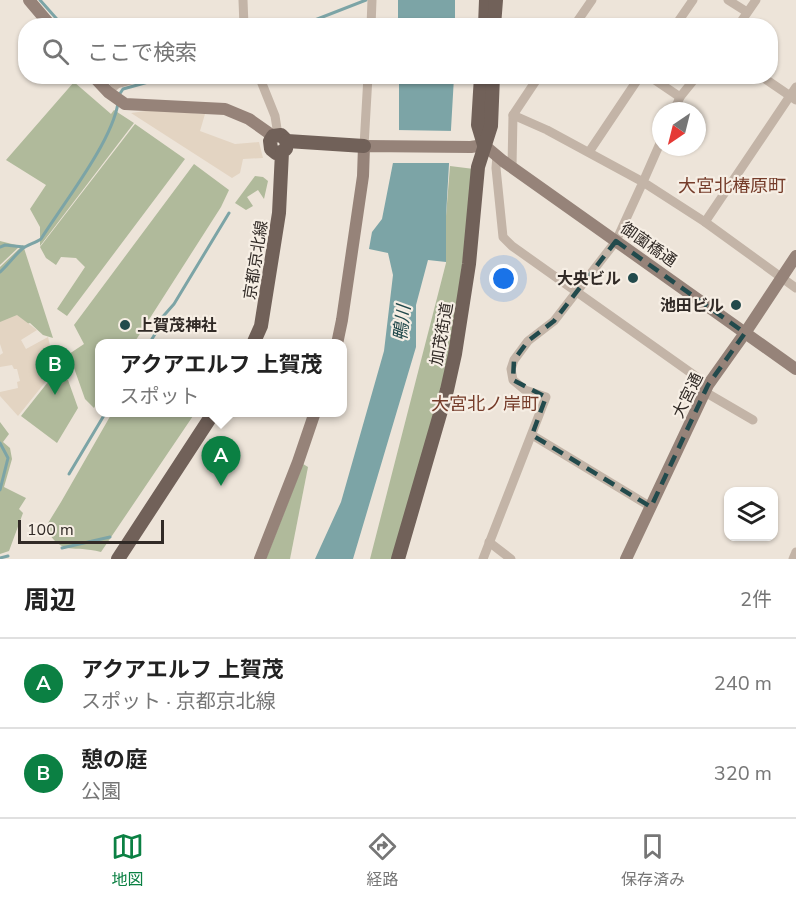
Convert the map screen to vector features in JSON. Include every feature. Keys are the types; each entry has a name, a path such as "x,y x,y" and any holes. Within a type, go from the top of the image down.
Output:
{"main road":[{"path":"485,18 486,0"},
{"path":"495,18 496,0"},
{"name":"加茂街道","path":"398,559 447,390 454,354 469,264 478,167 481,84"},
{"name":"加茂街道","path":"478,146 491,126 493,84"},
{"path":"281,144 367,146"},
{"name":"京都京北線","path":"255,339 261,327 279,213 281,144"},
{"path":"118,559 211,417"}],"street":[{"path":"29,0 44,18"},
{"path":"243,0 244,18"},
{"path":"371,18 372,0"},
{"path":"580,18 592,0"},
{"path":"681,18 693,0"},
{"path":"728,0 747,12"},
{"path":"743,18 756,0"},
{"path":"103,84 115,94 225,109 249,119 281,144"},
{"path":"115,94 131,84"},
{"path":"263,84 275,116 281,144"},
{"path":"338,339 367,146 368,84"},
{"path":"512,167 513,115 534,84"},
{"path":"589,153 635,84"},
{"path":"661,84 680,97"},
{"path":"678,102 691,84"},
{"path":"773,84 793,98"},
{"path":"705,222 793,98 796,87"},
{"path":"513,115 529,120 643,182 705,222 796,288"},
{"path":"367,146 478,146"},
{"name":"御薗橋通","path":"478,146 497,155 796,369"},
{"path":"497,155 496,168 503,237 512,246 577,291 706,389 753,420"},
{"path":"483,559 546,397 525,390 513,380 511,369 514,360 528,341 554,321 616,241 654,156"},
{"name":"大宮通","path":"627,559 706,389 796,256"},
{"path":"260,559 313,417"},
{"path":"532,435 651,507"},
{"path":"489,542 511,559"},
{"path":"793,559 796,552"}],"highlighted area":[{"path":"616,241 745,333 708,385 651,507 532,435 546,397 513,380 514,360 528,341 554,321"}],"green space":[{"path":"72,84 76,84 111,114 114,110 134,123 40,246 40,227 30,209 46,185 6,160"},
{"path":"135,124 185,159 67,316 57,309 85,267 76,258 61,257 56,265 46,258 40,247"},
{"path":"194,164 229,190 221,207 137,339 95,339 94,408 85,399 69,354 84,344 74,325"},
{"path":"450,166 474,169 451,356 393,559 370,559 446,263 446,216"},
{"path":"255,176 263,177 268,181 264,199 258,190 247,197 253,206 246,210 235,203"},
{"path":"0,241 20,246 0,265"},
{"path":"23,245 53,338 43,335 30,323 0,333 0,267"},
{"path":"52,371 68,380 78,408 57,443 21,416 48,382"},
{"path":"110,417 192,417 101,552 63,547 52,537 45,528"},
{"path":"0,422 9,434 3,442 10,448 12,459 4,487 26,498 19,509 23,513 9,551 0,554"},
{"path":"303,464 308,467 290,559 266,559"}],"shaded area":[{"path":"152,110 205,114 200,131 235,144 259,142 263,158 243,159 240,173 232,178 131,113"},
{"path":"17,315 37,330 21,340 26,349 48,337 53,359 47,380 18,416 0,396 0,392 18,388 17,382 20,381 17,369 14,369 12,365 0,367 0,355 3,353 0,344 0,322"}],"water":[{"path":"398,0 455,0 455,18 398,18"},
{"name":"鴨川","path":"399,84 454,84 446,216 446,262 428,260 416,305 416,347 353,559 315,559 341,502 384,351 393,275 388,253 369,249 372,232 382,219 399,132"}],"pier":[{"path":"396,130 455,131 453,163 390,163"}],"waterway":[{"path":"40,0 56,18"},
{"path":"320,18 366,0"},
{"path":"119,95 123,89 141,84"},
{"path":"0,272 22,249 41,239 97,154 107,136 118,103"},
{"path":"152,339 158,329 159,321 174,304 229,213"},
{"path":"0,247 5,245 24,247"},
{"path":"69,474 103,417"},
{"path":"0,443 8,458 0,490"},
{"path":"62,548 110,537"},
{"path":"0,558 8,556"}],"place":[{"name":"大央ビル","path":"633,278"},
{"name":"池田ビル","path":"736,305"},
{"name":"上賀茂神社","path":"125,325"},
{"name":"憩の庭","path":"55,395"},
{"name":"アクアエルフ 上賀茂","path":"221,486"}],"district":[{"name":"大宮北椿原町","path":"732,186"},
{"name":"大宮北ノ岸町","path":"485,404"}]}
